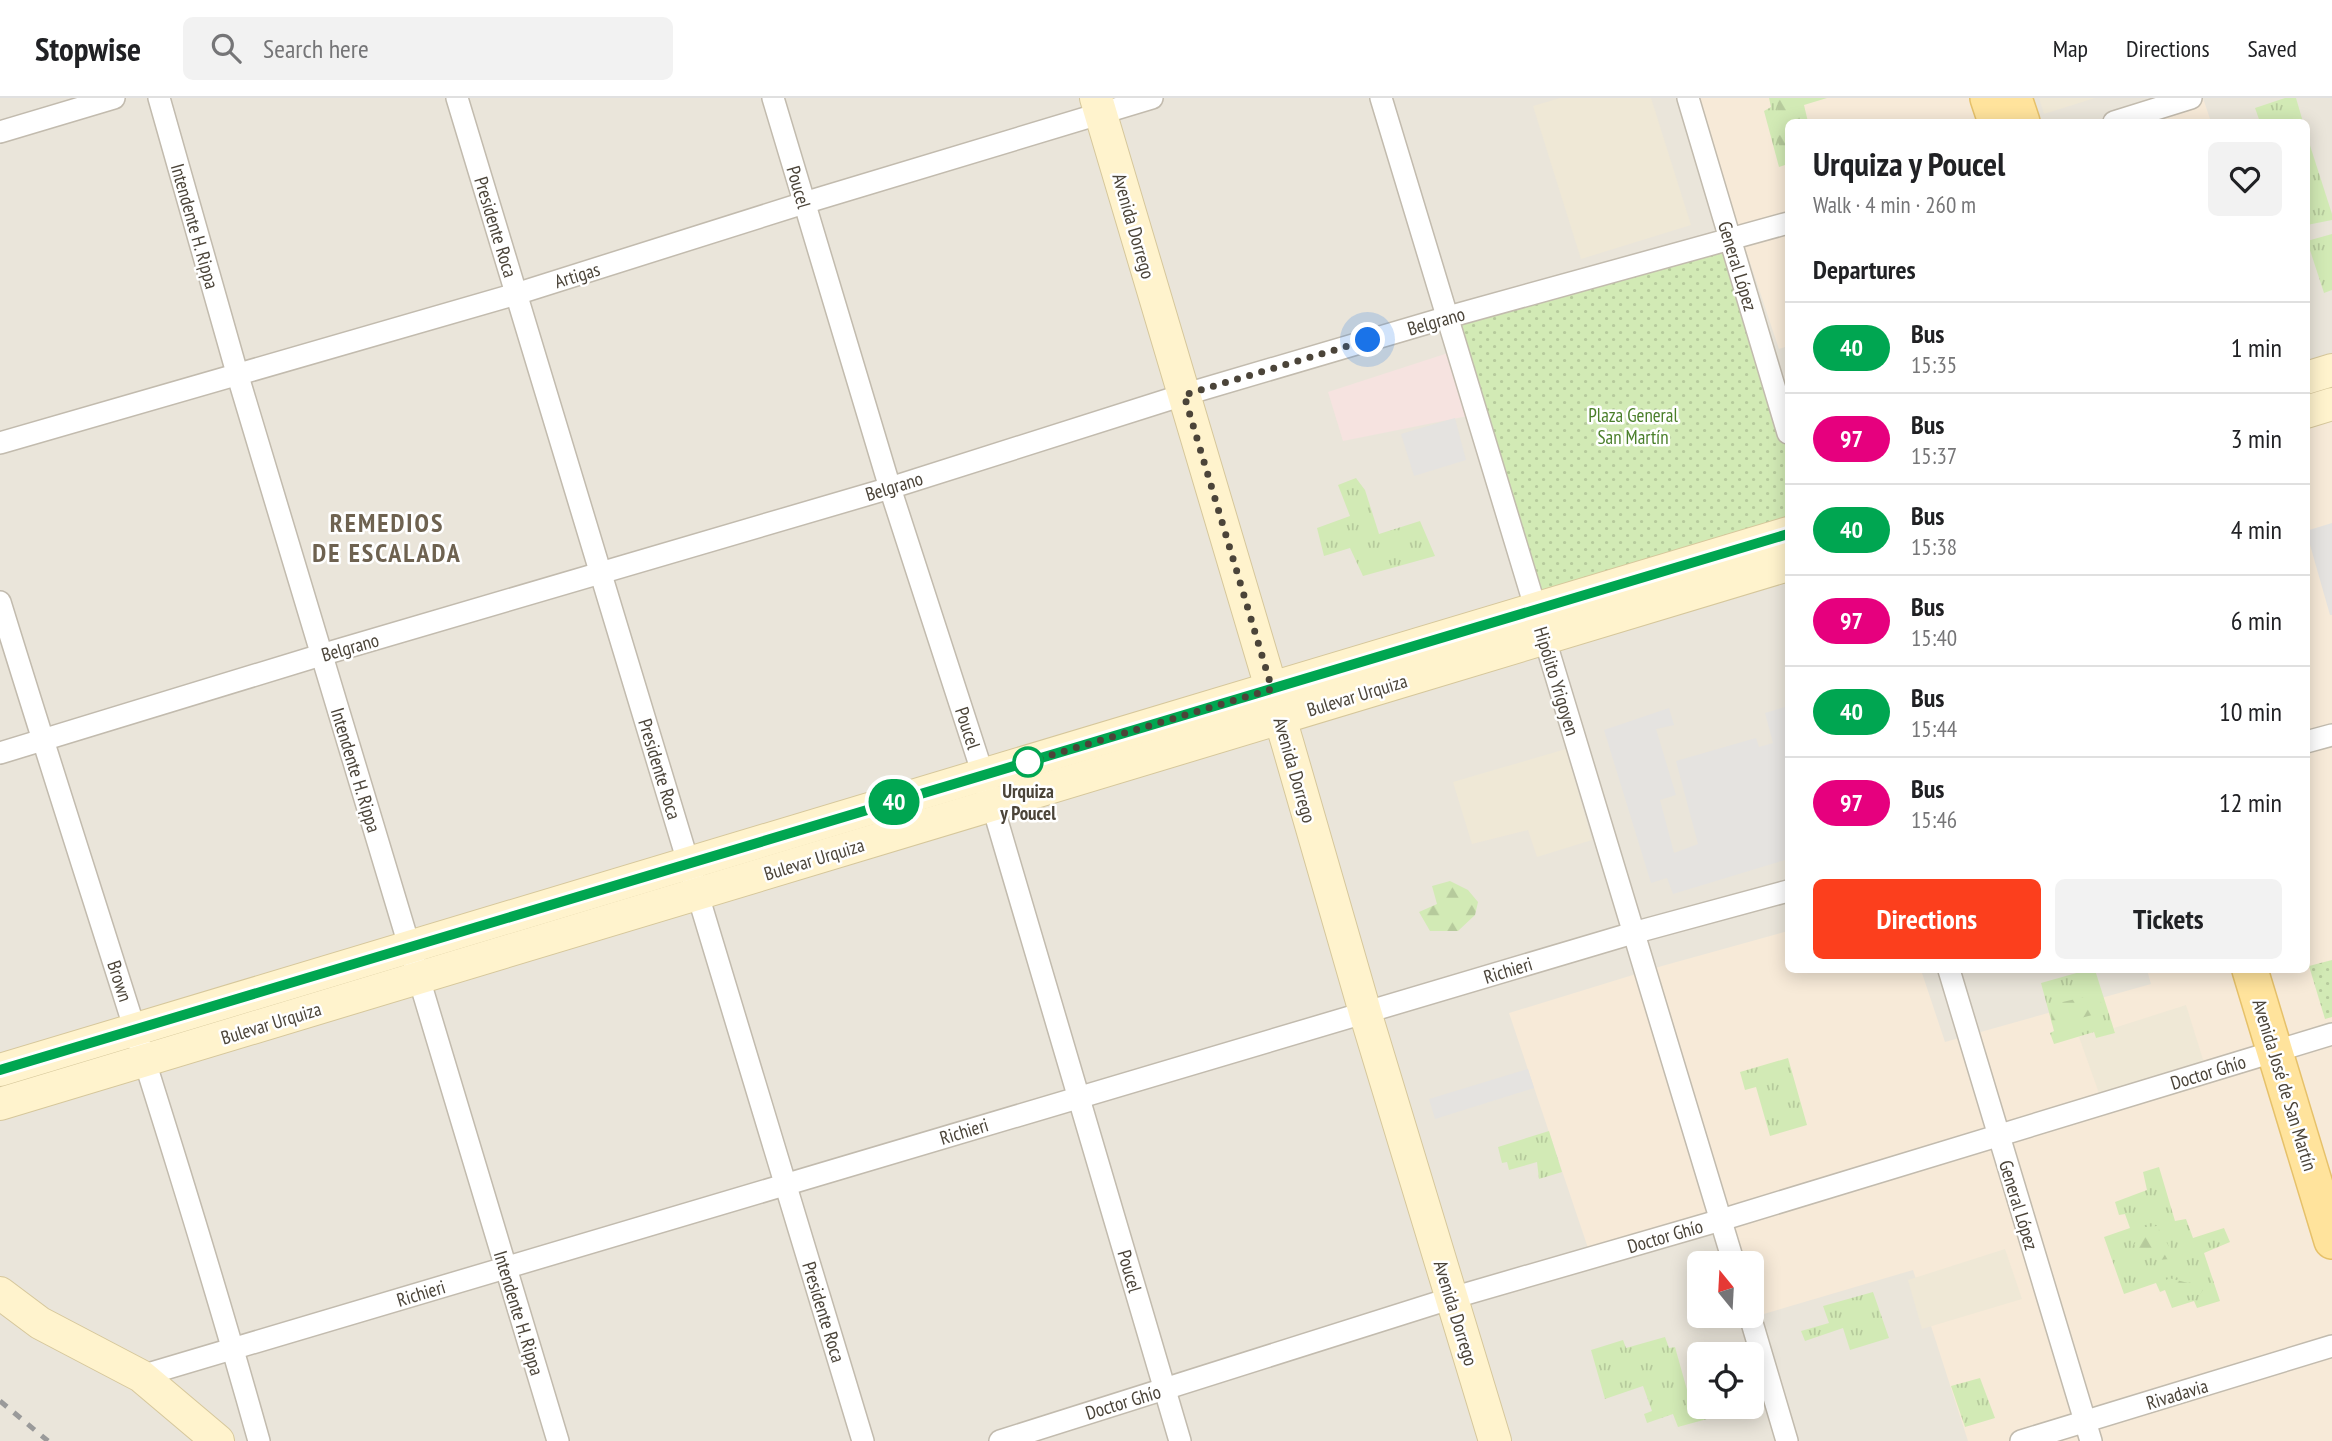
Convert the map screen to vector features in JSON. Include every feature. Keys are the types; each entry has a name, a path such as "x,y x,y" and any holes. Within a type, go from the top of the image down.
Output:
{"main road":[{"path":"1988,98 1995,119"},
{"path":"2014,98 2021,119"},
{"name":"Avenida Dorrego","path":"1098,106 1494,1441"},
{"path":"2310,377 2332,370"},
{"path":"2310,410 2332,404"},
{"name":"Bulevar Urquiza","path":"0,1104 992,805 1276,704 1540,624 1785,535"},
{"name":"Bulevar Urquiza","path":"1540,624 1785,566"},
{"name":"Bulevar Urquiza","path":"0,1070 984,775 1276,704"},
{"name":"Avenida José de San Martín","path":"2251,973 2332,1160"},
{"name":"Avenida José de San Martín","path":"2275,973 2286,1049 2332,1241"},
{"path":"0,1293 40,1323 141,1376 218,1441"}],"street":[{"path":"0,132 114,98"},
{"name":"Intendente H. Rippa","path":"159,98 237,373 558,1441"},
{"name":"Presidente Roca","path":"457,98 863,1441"},
{"name":"Poucel","path":"773,98 890,488 984,775 1181,1441"},
{"name":"Artigas","path":"0,443 516,294 1098,106 1152,98"},
{"name":"Hipólito Yrigoyen","path":"1381,98 1730,1251"},
{"name":"General López","path":"1688,98 1785,423"},
{"path":"2124,119 2191,98"},
{"name":"Belgrano","path":"0,753 321,655 890,488 1184,395 1448,317 1785,224"},
{"name":"Brown","path":"0,602 145,1061 260,1441"},
{"path":"2310,741 2332,735"},
{"name":"Richieri","path":"141,1376 1633,933 1785,892"},
{"name":"General López","path":"1950,973 2088,1431"},
{"name":"Doctor Ghío","path":"999,1441 1452,1298 1721,1220 2332,1034"},
{"path":"1754,1328 1787,1441"},
{"name":"Rivadavia","path":"2021,1441 2088,1431 2332,1346"}],"shaded area":[{"path":"0,98 2332,98 2332,1441 0,1441"},
{"path":"1560,98 1651,98 1691,225 1581,259 1533,106"},
{"path":"1695,98 1988,98 1995,119 1785,119 1785,347 1779,349"},
{"path":"2039,98 2095,98 2044,114"},
{"path":"2191,98 2203,98 2210,119 2124,119"},
{"path":"1448,353 1468,416 1343,441 1328,392"},
{"path":"1455,418 1466,460 1414,476 1401,434"},
{"path":"2332,419 2332,1441 1968,1441 1913,1270 1764,1314 1764,1251 1730,1251 1721,1220 1591,1257 1509,1013 1785,932 1785,973 1922,973 1945,1042 2151,984 2148,973 2310,973 2310,423"},
{"path":"2332,523 2332,615 2310,545 2310,530"},
{"path":"1785,707 1785,860 1673,894 1667,878 1651,883 1604,730 1669,708 1674,725 1656,729 1676,795 1660,800 1674,853 1698,844 1676,761 1756,738 1759,747 1773,743 1765,713"},
{"path":"1566,749 1592,840 1537,857 1528,830 1472,844 1453,782"},
{"path":"2186,1005 2205,1066 2100,1096 2079,1037 2094,1032 2096,1038 2115,1032 2114,1028"},
{"path":"1528,1069 1534,1088 1435,1119 1429,1099"},
{"path":"2005,1249 2022,1299 1922,1329 1908,1280"}],"green space":[{"path":"1769,98 1827,98 1804,105 1807,119 1785,119 1785,165 1779,167 1764,111 1771,107"},
{"path":"1776,98 1798,98 1801,119 1785,119 1784,155 1775,131 1778,105"},
{"path":"2285,98 2296,98 2302,119 2259,119 2255,108"},
{"path":"2310,145 2332,214 2332,220 2310,224"},
{"path":"2332,234 2332,290 2324,293 2310,250 2310,240"},
{"name":"Plaza General San Martín","path":"1731,241 1785,423 1785,534 1536,609 1448,317"},
{"path":"1356,478 1365,490 1379,534 1420,521 1435,556 1363,576 1350,548 1324,556 1317,528 1350,516 1338,485"},
{"path":"1450,881 1468,890 1478,902 1475,915 1458,931 1430,931 1419,912 1437,904 1432,886"},
{"path":"2332,960 2332,1017 2325,1019 2310,966"},
{"path":"2076,973 2096,973 2115,1033 2096,1038 2094,1032 2054,1044 2050,1033 2054,1031 2041,983"},
{"path":"2089,992 2097,993 2103,1007 2100,1013 2077,1019 2065,1026 2052,1024 2050,1005 2084,997"},
{"path":"1788,1058 1807,1125 1770,1136 1756,1087 1745,1090 1740,1072"},
{"path":"1549,1131 1562,1172 1539,1179 1537,1162 1509,1170 1507,1162 1502,1163 1498,1147"},
{"path":"2159,1167 2175,1221 2186,1219 2193,1238 2224,1228 2230,1242 2204,1253 2220,1301 2197,1308 2194,1301 2172,1308 2165,1290 2160,1292 2156,1283 2124,1294 2104,1237 2130,1228 2125,1214 2119,1215 2115,1202 2147,1190 2143,1172"},
{"path":"2157,1226 2171,1250 2170,1259 2158,1260 2134,1245 2145,1227"},
{"path":"2169,1278 2188,1283 2195,1280 2204,1289 2200,1294 2175,1297 2161,1284"},
{"path":"1873,1292 1889,1338 1850,1350 1843,1328 1805,1341 1801,1331 1829,1323 1823,1306"},
{"path":"1665,1337 1669,1348 1675,1347 1687,1390 1687,1419 1707,1419 1678,1427 1673,1414 1647,1423 1644,1414 1652,1411 1643,1386 1605,1399 1591,1350 1623,1340 1626,1348"},
{"path":"1980,1378 1995,1418 1965,1427 1951,1386"}],"railway":[{"path":"0,1401 48,1441"}],"bus line":[{"name":"40","path":"0,1070 1785,535"}],"place":[{"name":"Urquiza y Poucel","path":"1028,762"}],"district":[{"name":"REMEDIOS DE ESCALADA","path":"387,537"}],"route":[{"path":"1028,762 1272,689 1184,395 1368,340"}]}
